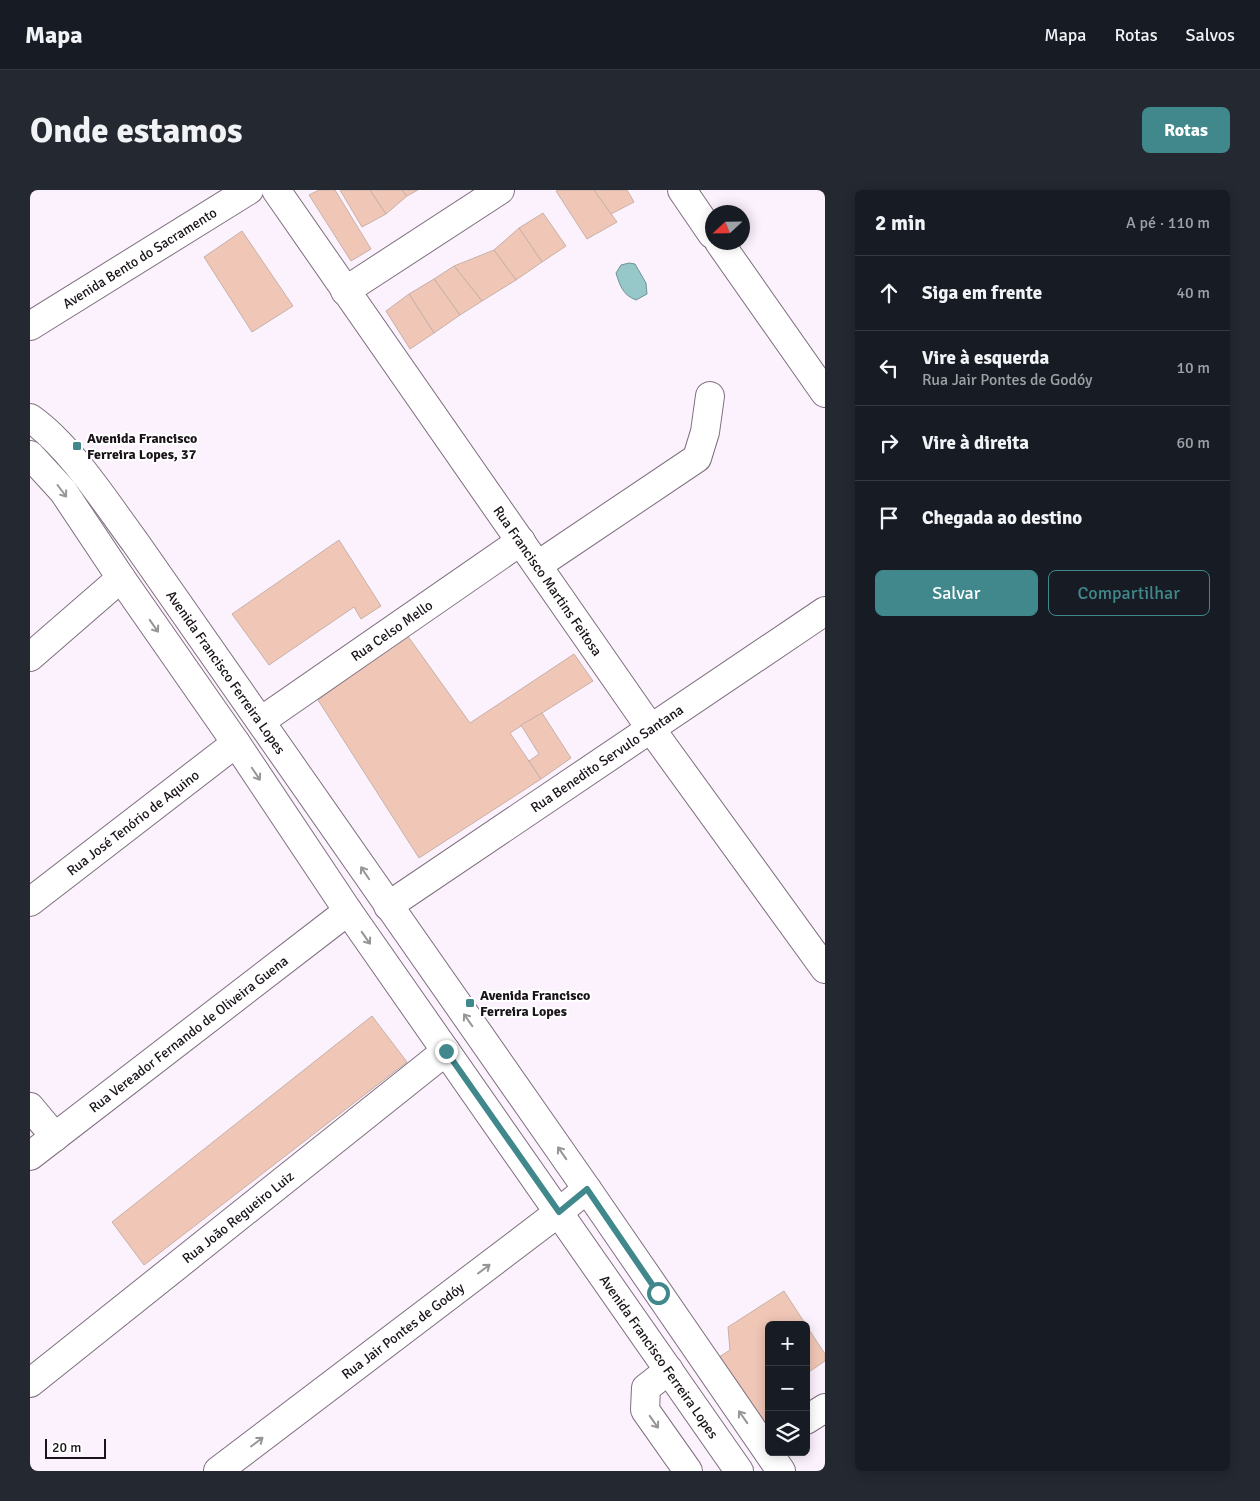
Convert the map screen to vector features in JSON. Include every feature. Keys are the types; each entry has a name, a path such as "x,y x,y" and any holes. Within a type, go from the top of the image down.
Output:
{"street":[{"name":"Avenida Bento do Sacramento","path":"30,326 249,190"},
{"name":"Rua Francisco Martins Feitosa","path":"276,190 651,729 825,969"},
{"path":"345,291 500,190"},
{"path":"682,190 705,224"},
{"path":"725,250 825,393"},
{"path":"538,565 697,458 705,432 710,396"},
{"name":"Avenida Francisco Ferreira Lopes","path":"33,418 70,456 92,484 261,721 388,906 765,1444"},
{"name":"Avenida Francisco Ferreira Lopes","path":"30,455 63,491 236,743 348,911 669,1370 734,1470"},
{"name":"Rua Celso Mello","path":"261,721 521,541"},
{"path":"30,657 121,578"},
{"name":"Rua Benedito Servulo Santana","path":"388,906 825,611"},
{"name":"Rua José Tenório de Aquino","path":"30,902 236,743"},
{"name":"Rua Vereador Fernando de Oliveira Guena","path":"30,1156 348,911"},
{"name":"Rua João Regueiro Luiz","path":"30,1383 446,1051"},
{"path":"30,1107 55,1137"},
{"name":"Rua Jair Pontes de Godóy","path":"218,1471 587,1189"},
{"path":"669,1370 646,1388 645,1410 688,1471"},
{"path":"810,1417 825,1408"},
{"name":"Avenida Francisco Ferreira Lopes","path":"772,1456 781,1471"}],"water":[{"path":"635,264 646,283 647,294 636,300 623,290 616,273 621,265"}],"building":[{"path":"319,190 335,190 371,249 351,261 309,195"},
{"path":"340,190 370,190 386,214 362,227"},
{"path":"370,190 402,190 407,196 386,214"},
{"path":"402,190 418,190 407,196"},
{"path":"594,190 617,222 587,239 556,191"},
{"path":"594,190 627,190 634,202 611,214"},
{"path":"543,213 566,246 542,262 519,228"},
{"path":"519,228 542,262 516,280 494,250"},
{"path":"242,231 293,306 252,332 204,257"},
{"path":"494,250 516,280 482,301 454,266"},
{"path":"454,266 482,301 460,315 434,279"},
{"path":"434,279 460,315 434,333 409,294"},
{"path":"409,294 434,333 410,349 386,311"},
{"path":"339,540 381,606 361,619 354,607 269,665 232,614"},
{"path":"407,635 470,723 574,654 593,681 510,733 541,779 419,858 318,700"},
{"path":"542,713 571,758 541,779 529,761 539,754 521,725"},
{"path":"372,1016 407,1062 144,1265 112,1222"},
{"path":"784,1291 803,1321 765,1321 764,1423 719,1357 730,1350 728,1327"},
{"path":"810,1331 825,1354 825,1361 810,1371"}],"place":[{"name":"Avenida Francisco Ferreira Lopes, 37","path":"77,446"},
{"name":"Avenida Francisco Ferreira Lopes","path":"470,1003"}],"route":[{"path":"446,1051 559,1212 587,1189 658,1293"}]}
